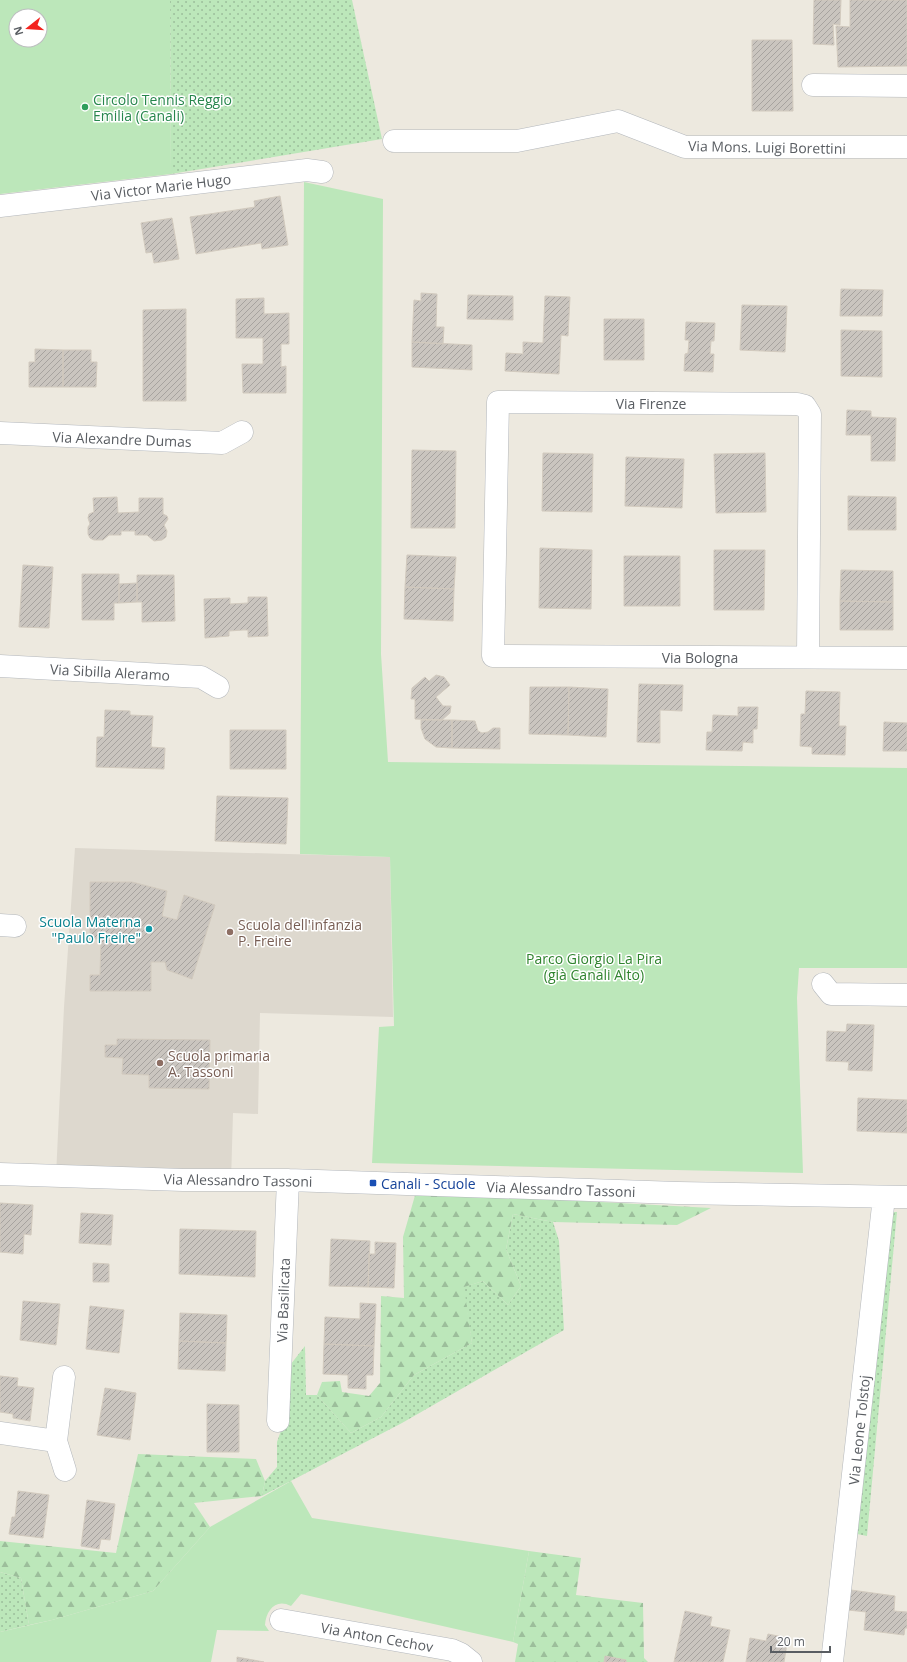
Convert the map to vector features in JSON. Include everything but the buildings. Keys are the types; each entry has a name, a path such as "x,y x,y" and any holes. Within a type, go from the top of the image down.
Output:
{"street":[{"path":"814,85 907,86"},
{"name":"Via Mons. Luigi Borettini","path":"394,141 518,141 618,121 685,147 907,148"},
{"name":"Via Victor Marie Hugo","path":"0,206 306,170 322,172"},
{"name":"Via Firenze","path":"493,656 498,402 797,404 805,406 810,414 808,657"},
{"name":"Via Alexandre Dumas","path":"0,433 222,443 242,432"},
{"name":"Via Bologna","path":"493,656 907,658"},
{"name":"Via Sibilla Aleramo","path":"0,666 201,677 218,687"},
{"path":"823,984 832,994 907,995"},
{"name":"Via Alessandro Tassoni","path":"0,1174 182,1180 288,1180 678,1193 907,1197"},
{"name":"Via Basilicata","path":"278,1421 288,1180"},
{"name":"Via Leone Tolstoj","path":"832,1662 884,1197"},
{"path":"64,1377 56,1441 65,1470"},
{"path":"0,1433 56,1441"},
{"name":"Via Anton Cechov","path":"281,1620 452,1650 461,1654 470,1662"}],"shaded area":[{"name":"Scuola dell'infanzia P. Freire","path":"75,848 390,857 393,1017 260,1013 258,1114 233,1113 231,1181 56,1176 64,1007"}],"green space":[{"name":"Circolo Tennis Reggio Emilia (Canali)","path":"0,0 170,0 171,174 0,194"},
{"path":"170,0 352,0 382,139 171,174"},
{"name":"Parco Giorgio La Pira (già Canali Alto)","path":"304,182 383,199 381,654 388,762 907,768 907,968 799,968 797,998 803,1173 372,1163 379,1027 394,1026 390,857 300,854"},
{"path":"416,1192 711,1208 677,1225 553,1222 513,1214 506,1249 521,1286 508,1305 483,1281 464,1287 472,1343 414,1375 381,1417 351,1433 317,1395 322,1382 340,1381 342,1392 369,1396 380,1383 381,1296 404,1298 403,1237"},
{"path":"883,1212 897,1212 867,1536 847,1532"},
{"path":"513,1214 553,1222 559,1241 564,1330 402,1423 262,1496 265,1481 277,1467 277,1442 284,1422 287,1369 305,1346 306,1395 317,1395 351,1433 381,1417 414,1375 472,1343 463,1287 483,1281 508,1305 521,1286 506,1249"},
{"path":"138,1454 256,1459 265,1481 262,1496 194,1503 210,1527 153,1591 52,1620 29,1625 21,1578 0,1572 0,1541 116,1553"},
{"path":"291,1481 312,1518 529,1551 513,1642 301,1594 291,1606 281,1603 270,1610 267,1615 265,1625 269,1631 217,1630 211,1662 0,1662 0,1632 52,1620 153,1591 210,1527"},
{"path":"529,1551 581,1558 576,1595 643,1603 644,1658 648,1662 515,1662 518,1644 513,1642"},
{"path":"0,1572 21,1578 29,1625 0,1632"}],"place":[{"name":"Circolo Tennis Reggio Emilia (Canali)","path":"85,107"},
{"name":"Scuola Materna \"Paulo Freire\"","path":"149,929"},
{"name":"Scuola dell'infanzia P. Freire","path":"230,932"},
{"name":"Scuola primaria A. Tassoni","path":"160,1063"},
{"name":"Canali - Scuole","path":"373,1183"}]}
